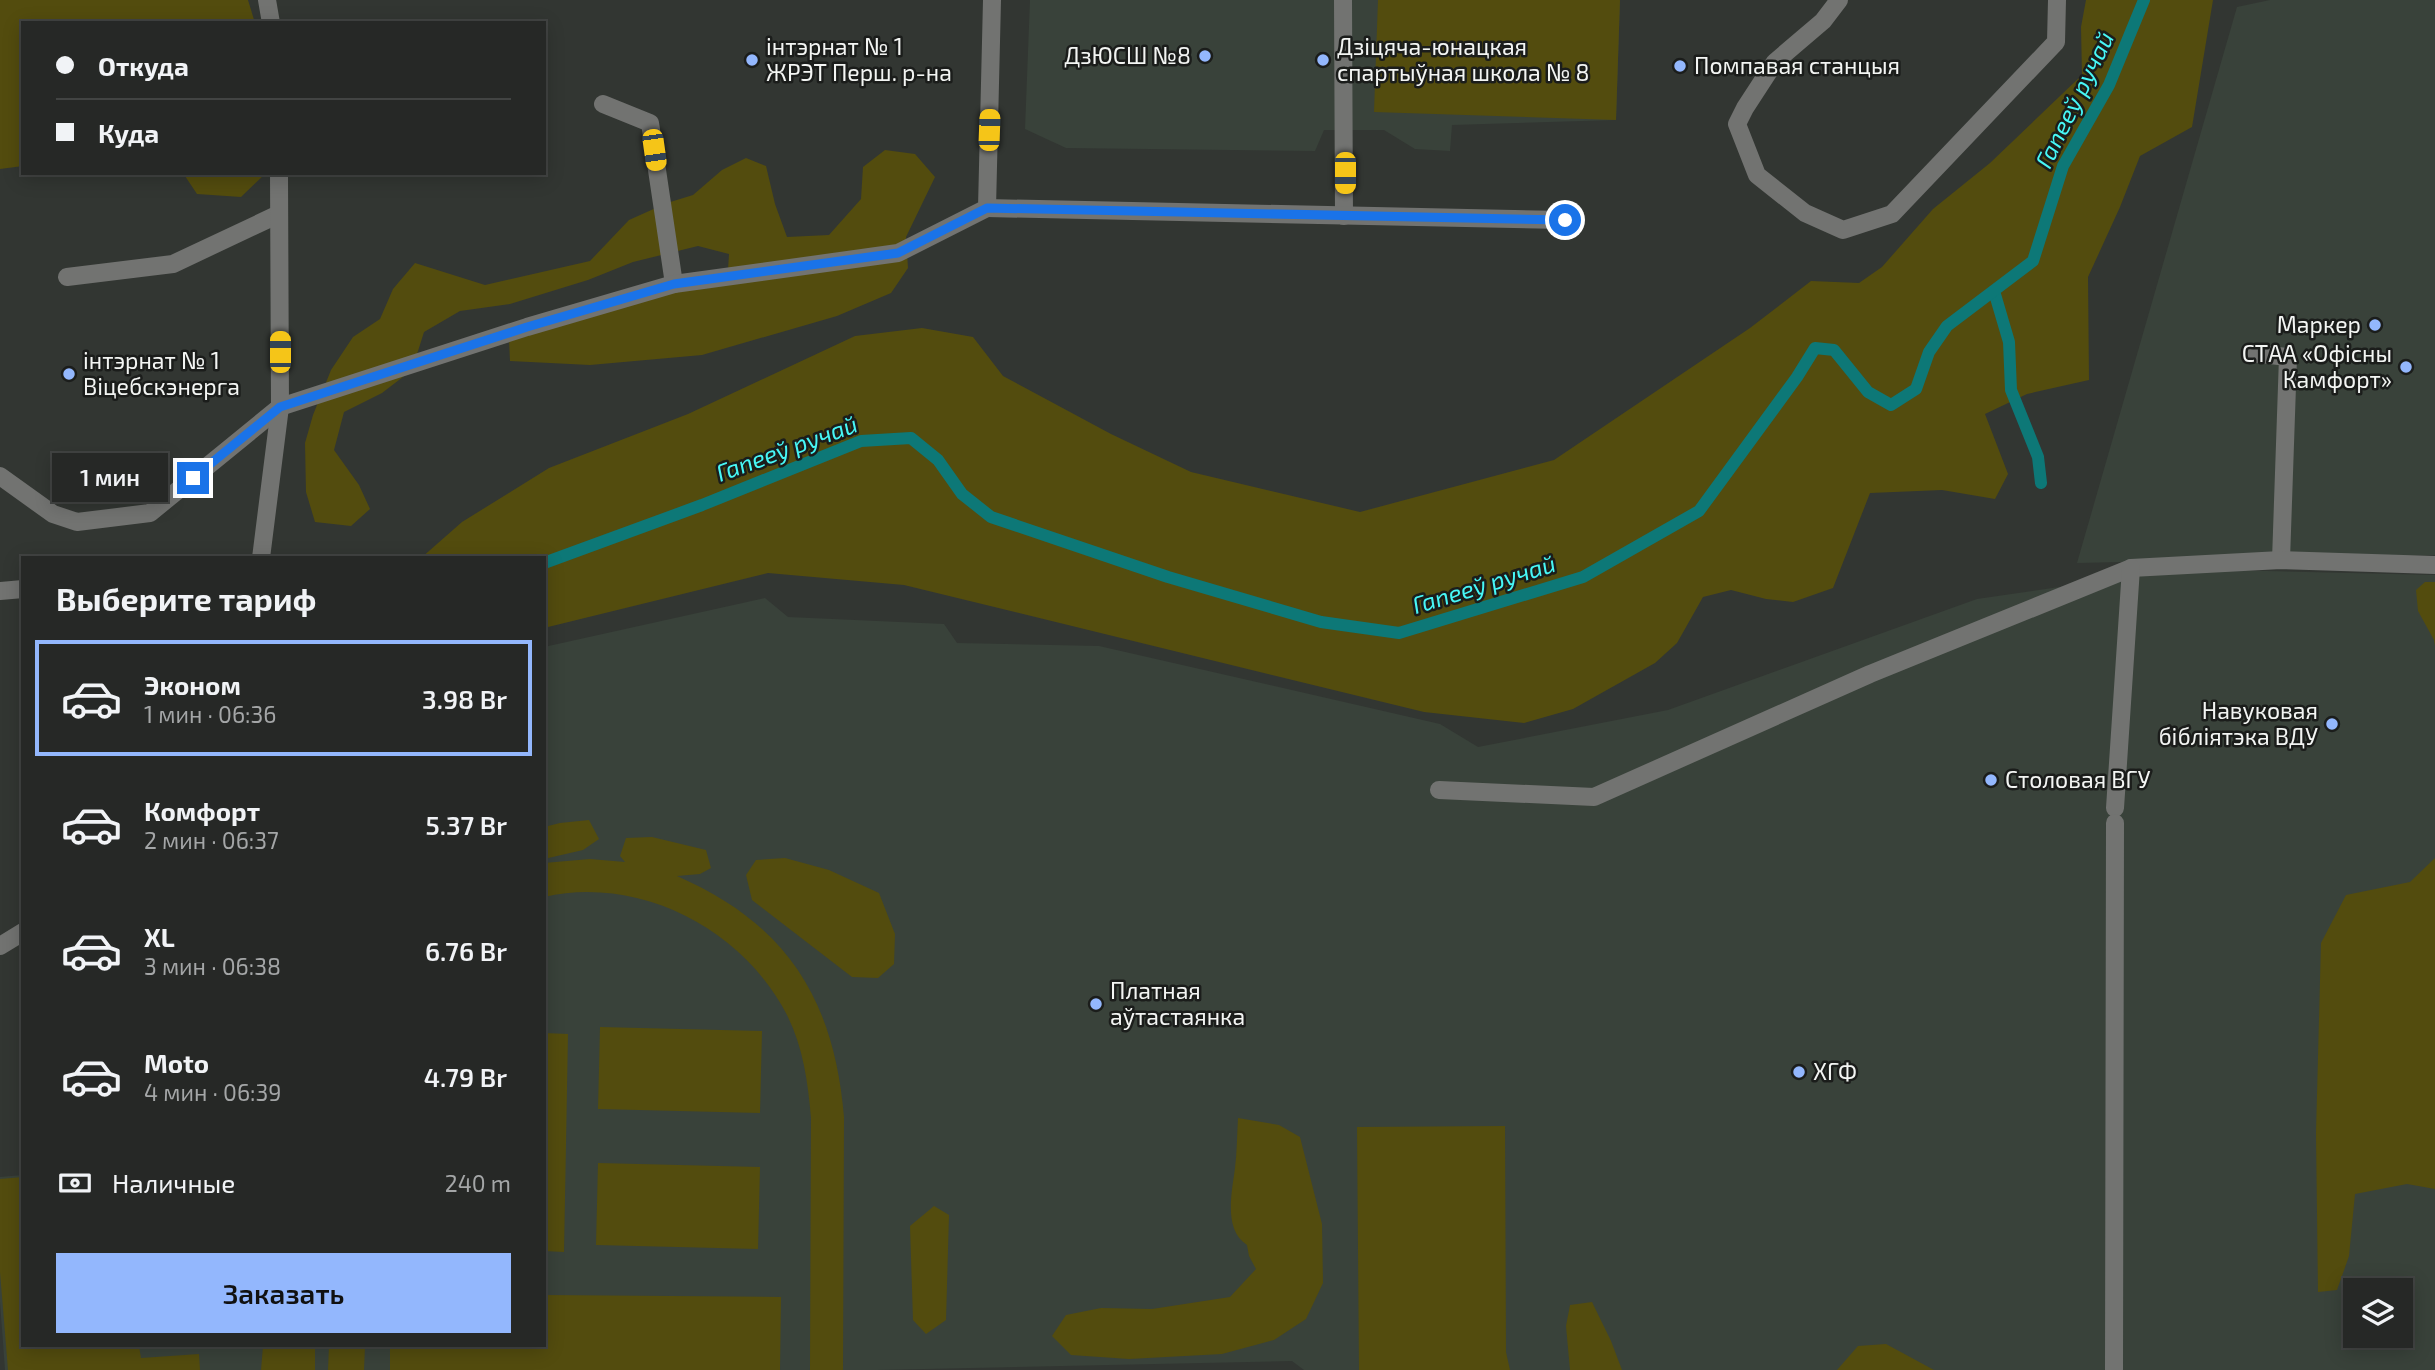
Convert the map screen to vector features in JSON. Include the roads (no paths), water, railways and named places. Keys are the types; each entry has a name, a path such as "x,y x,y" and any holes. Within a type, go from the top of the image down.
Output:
{"lane":[{"path":"267,0 271,21"},
{"path":"987,208 992,0"},
{"path":"1343,0 1344,216"},
{"path":"1839,0 1823,21 1775,62 1737,124 1757,175 1805,214 1843,230 1892,214 2056,42 2057,0"},
{"path":"603,104 650,123 674,284"},
{"path":"261,556 280,407 279,175"},
{"path":"0,476 53,514 77,522 150,513 280,407 527,327 674,284 898,253 987,208 1565,220"},
{"path":"67,277 173,264 279,214"},
{"path":"2251,353 2288,356 2281,560"},
{"path":"1439,790 1594,797 1870,674 2131,568 2281,560 2435,565"},
{"path":"2114,1370 2115,816 2131,568"},
{"path":"0,591 21,589"},
{"path":"0,946 21,933"}],"waterway":[{"name":"Гапееў ручай","path":"546,562 702,505 861,441 911,438 938,460 962,494 991,517 1168,577 1321,622 1399,633 1583,577 1699,511 1797,377 1815,348 1834,350 1868,392 1891,405 1916,389 1929,352 1947,326 2033,261 2063,166 2109,85 2144,0"},
{"path":"1994,291 2009,342 2011,390 2038,457 2041,483"}],"place":[{"name":"ДзЮСШ №8","path":"1205,56"},
{"name":"інтэрнат № 1 ЖРЭТ Перш. р-на","path":"752,60"},
{"name":"Дзіцяча-юнацкая спартыўная школа № 8","path":"1323,60"},
{"name":"Помпавая станцыя","path":"1680,66"},
{"name":"Маркер","path":"2375,325"},
{"name":"СТАА «Офісны Камфорт»","path":"2406,367"},
{"name":"інтэрнат № 1 Віцебскэнерга","path":"69,374"},
{"name":"Навуковая бібліятэка ВДУ","path":"2332,724"},
{"name":"Столовая ВГУ","path":"1991,780"},
{"name":"Платная аўтастаянка","path":"1096,1004"},
{"name":"ХГФ","path":"1799,1072"}]}
